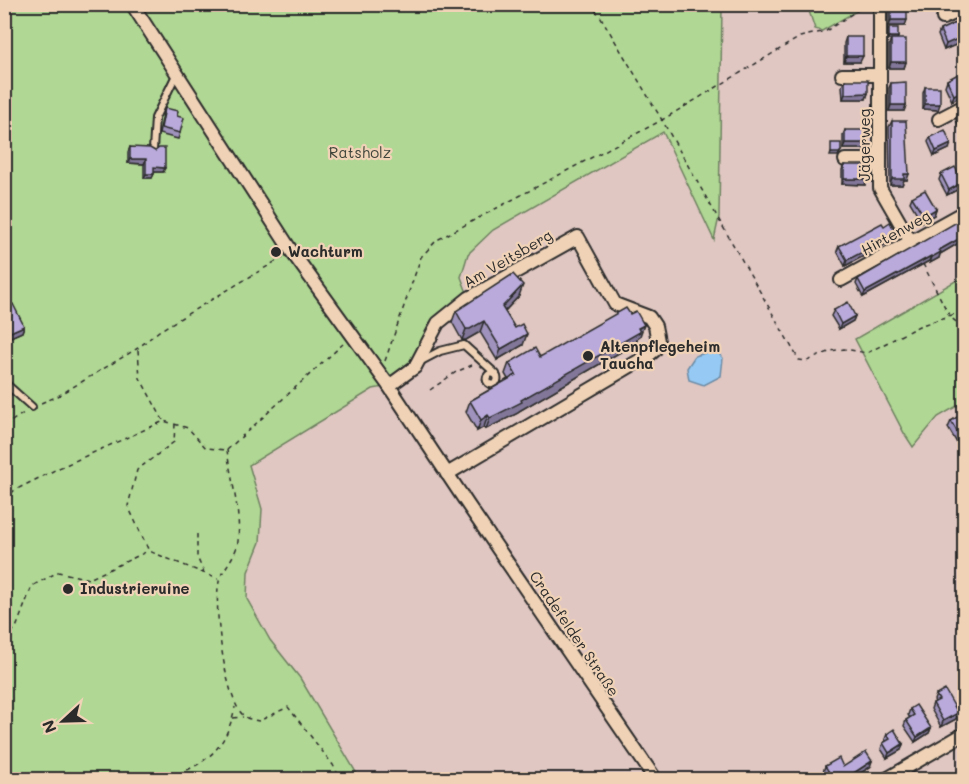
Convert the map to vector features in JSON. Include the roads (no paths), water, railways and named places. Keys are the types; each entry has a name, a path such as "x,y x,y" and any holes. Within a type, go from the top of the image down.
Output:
{"street":[{"path":"132,4 292,252 380,373 447,474"},
{"name":"Jägerweg","path":"880,4 880,188 911,242"},
{"path":"943,18 964,9"},
{"path":"842,75 880,75"},
{"path":"939,119 964,106"},
{"path":"845,160 880,160"},
{"name":"Hirtenweg","path":"841,280 964,212"},
{"name":"Am Veitsberg","path":"389,386 418,363 438,323 469,298 578,237 615,304 649,317 657,332 658,341 655,350 649,355 447,474"},
{"name":"Cradefelder Straße","path":"447,474 656,780"},
{"path":"885,780 964,734"}],"lane":[{"path":"153,150 155,118 177,72"},
{"path":"418,363 440,351 464,345 496,374"},
{"path":"4,382 32,407"}],"water":[{"path":"715,350 723,358 721,376 704,385 689,380 687,368 695,356"}],"place":[{"name":"Wachturm","path":"276,252"},
{"name":"Altenpflegeheim Taucha","path":"588,356"},
{"name":"Industrieruine","path":"68,589"}],"park label":[{"name":"Ratsholz","path":"360,153"}]}
